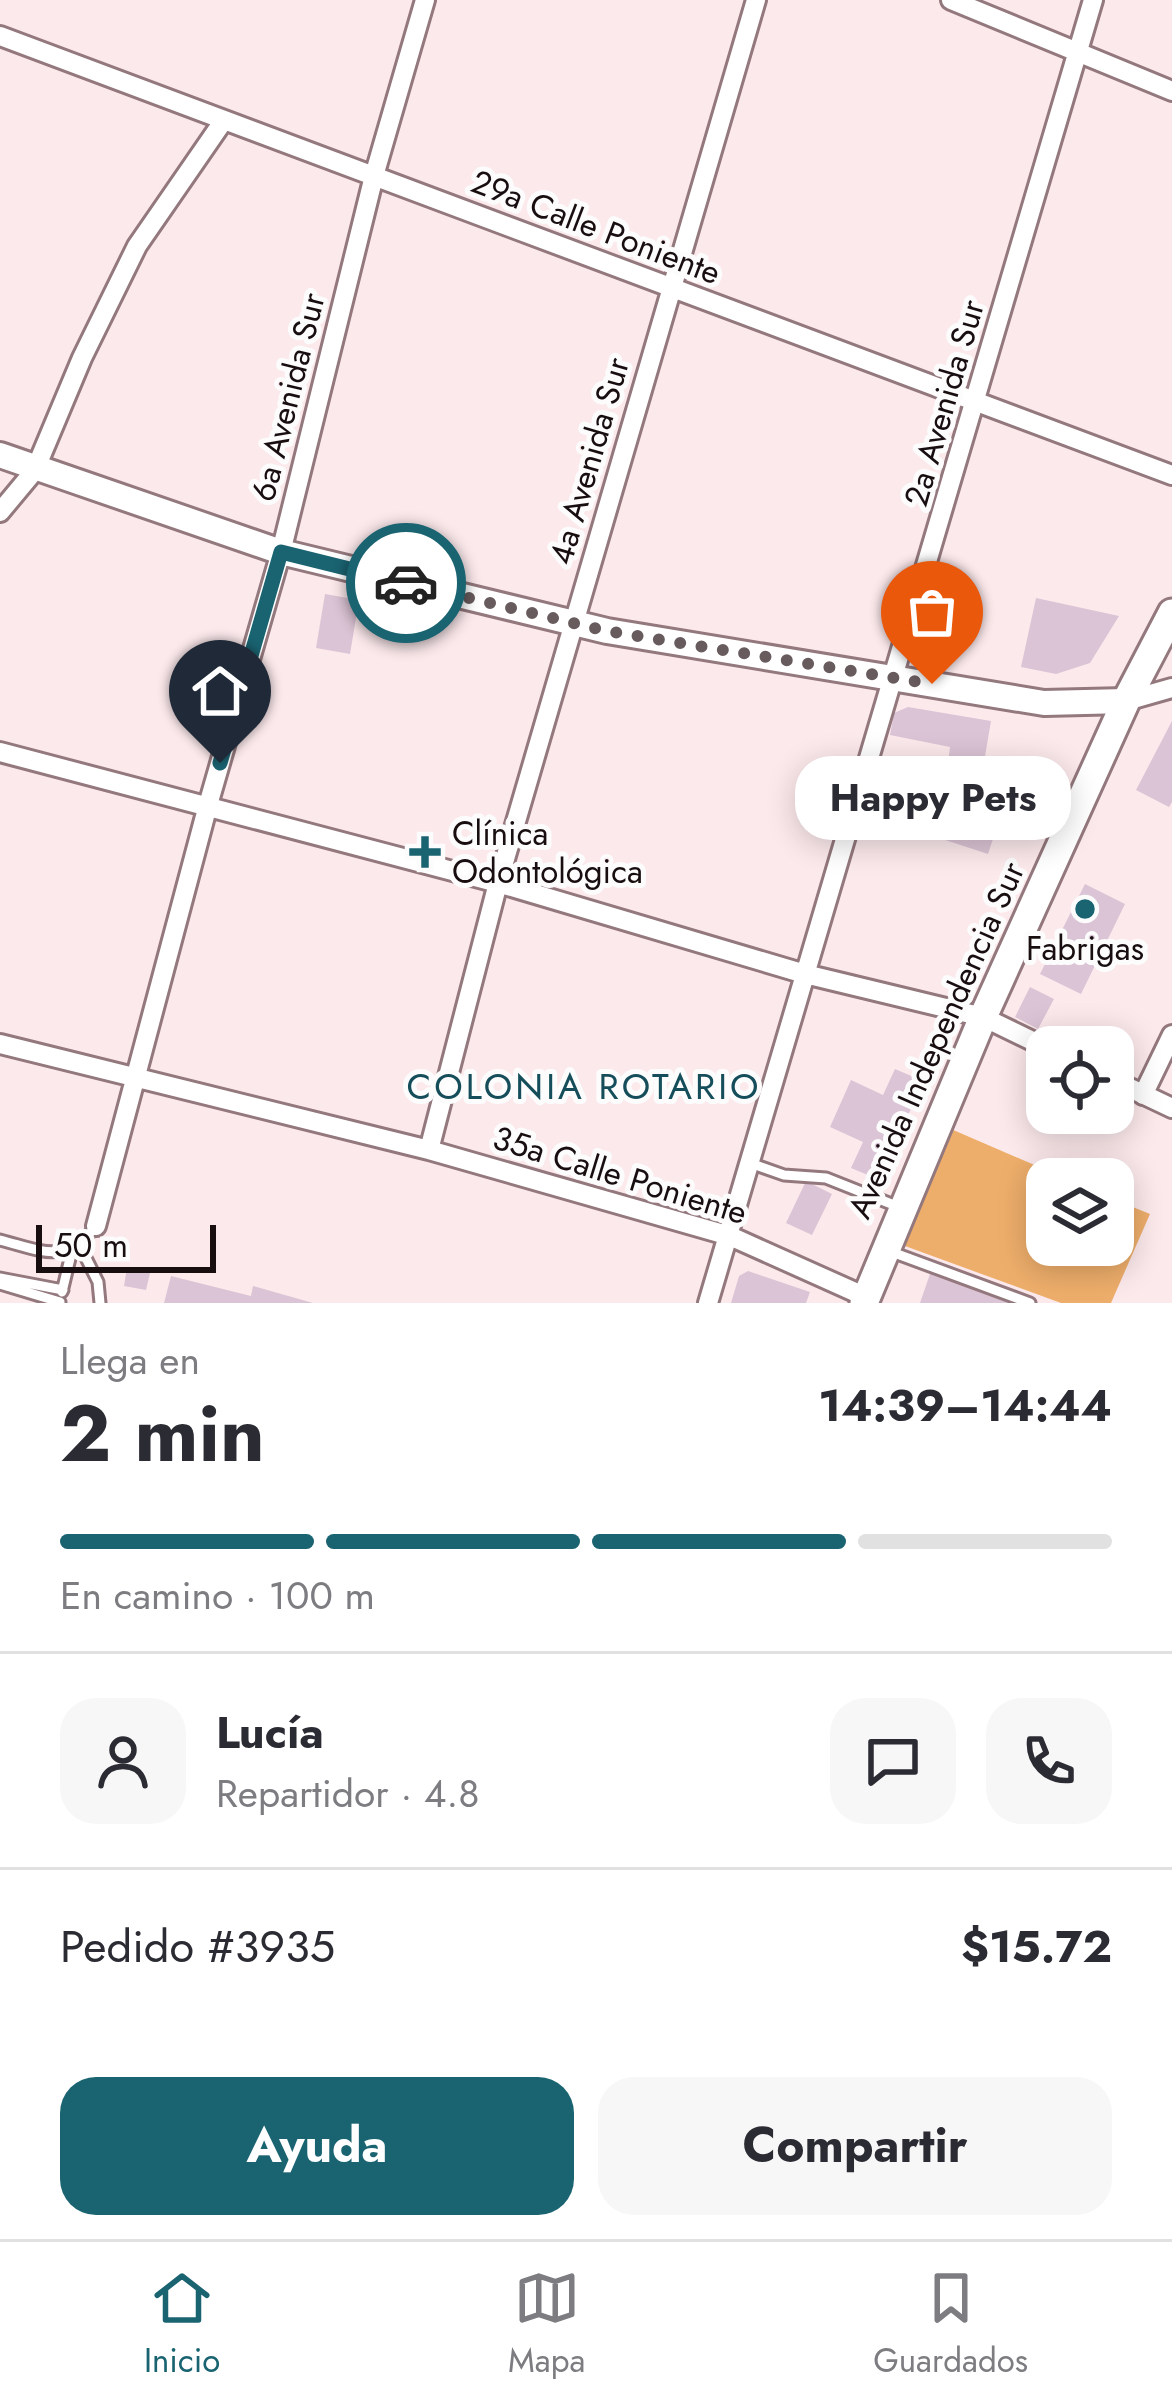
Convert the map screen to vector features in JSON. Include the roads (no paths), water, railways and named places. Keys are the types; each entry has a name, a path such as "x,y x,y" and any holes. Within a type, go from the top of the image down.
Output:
{"main road":[{"name":"Avenida Independencia Sur","path":"865,1300 983,1017 1126,701 1172,613"}],"street":[{"name":"6a Avenida Sur","path":"97,1226 208,805 281,552 374,176 425,0"},
{"name":"4a Avenida Sur","path":"429,1150 498,883 756,0"},
{"path":"951,0 1172,92"},
{"name":"2a Avenida Sur","path":"708,1303 1093,0"},
{"name":"29a Calle Poniente","path":"0,36 1172,475"},
{"path":"0,512 35,470 130,257 224,119"},
{"path":"0,455 281,552 573,624 1044,703 1126,701 1172,688"},
{"path":"0,752 498,883 805,974 983,1017 1026,1038"},
{"path":"1143,1095 1172,1035"},
{"name":"35a Calle Poniente","path":"0,1044 429,1150 730,1236 865,1300"},
{"path":"1134,1090 1172,1108"}],"lane":[{"path":"750,1163 784,1175 826,1178 901,1208"},
{"path":"0,1281 60,1303 76,1248 97,1226"},
{"path":"0,1240 52,1252 76,1248"},
{"path":"76,1248 98,1282 100,1303"},
{"path":"884,1249 1030,1303"},
{"path":"0,1281 7,1276 63,1289"}],"place":[{"name":"Happy Pets","path":"932,684"},
{"name":"Clínica Odontológica","path":"425,852"},
{"name":"Fabrigas","path":"1085,909"}],"district":[{"name":"COLONIA ROTARIO","path":"584,1086"}]}
